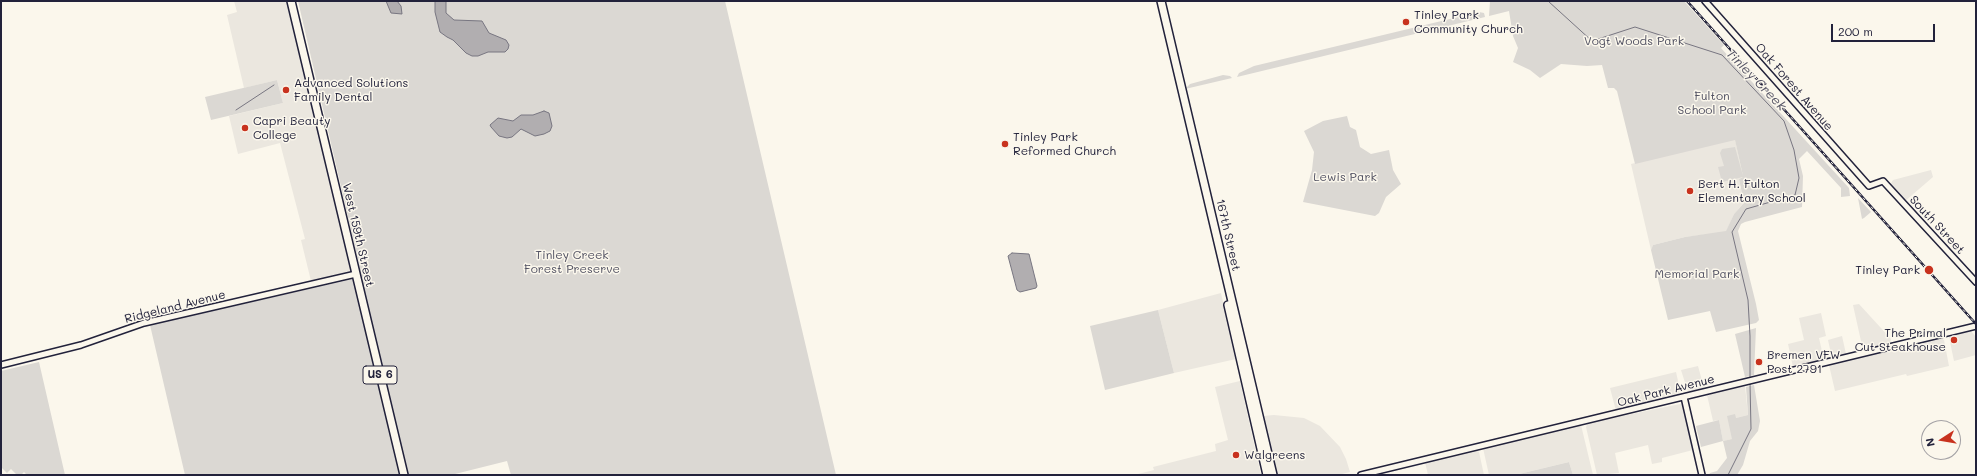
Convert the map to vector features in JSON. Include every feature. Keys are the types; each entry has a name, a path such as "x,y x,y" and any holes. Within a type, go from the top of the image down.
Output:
{"main road":[{"name":"West 159th Street","path":"291,1 404,475"},
{"name":"167th Street","path":"1157,1 1203,193 1267,475"},
{"name":"167th Street","path":"1161,1 1273,475"}],"street":[{"name":"Oak Forest Avenue","path":"1705,1 1869,186 1883,181"},
{"name":"South Street","path":"1883,181 1976,282"},
{"name":"Ridgeland Avenue","path":"1,365 81,345 144,323 356,274"},
{"name":"Oak Park Avenue","path":"1361,475 1976,326"},
{"path":"1684,397 1702,475"}],"shaded area":[{"path":"234,1 287,1 351,271 311,281 301,240 305,239 280,143 238,154 229,116 283,103 277,80 244,88 227,15 237,12"},
{"path":"386,1 397,1 401,6 402,14 391,13"},
{"path":"435,1 446,1 446,13 454,20 482,21 489,33 506,40 509,45 508,49 505,52 488,52 478,56 472,56 466,53 453,40 440,32 435,12"},
{"path":"544,111 549,113 552,126 550,131 544,134 535,136 521,129 512,137 507,138 499,136 490,125 498,118 513,121 521,115 533,115"},
{"name":"Bert H. Fulton Elementary School","path":"1735,139 1743,176 1739,179 1744,203 1734,214 1726,232 1685,237 1653,245 1651,250 1631,164"},
{"path":"1931,170 1933,177 1904,202 1890,185 1893,180"},
{"path":"1012,253 1029,254 1037,286 1036,288 1020,292 1017,290 1008,256"},
{"path":"1221,293 1236,359 1174,373 1158,310"},
{"path":"1859,304 1891,339 1890,344 1863,350 1853,305"},
{"path":"1821,313 1826,336 1819,338 1824,360 1793,367 1788,344 1804,340 1799,318"},
{"path":"1971,331 1976,337 1976,355 1954,361 1949,337"},
{"path":"1842,336 1846,354 1832,358 1828,340"},
{"path":"1941,338 1944,340 1949,366 1907,376 1906,374 1835,391 1829,365"},
{"path":"1698,366 1704,388 1690,392 1687,389 1681,370"},
{"path":"1676,372 1680,390 1678,394 1616,411 1610,388"},
{"path":"1240,381 1261,475 1134,475 1154,470 1153,467 1216,451 1215,444 1228,440 1215,387"},
{"path":"1745,386 1748,415 1736,418 1733,439 1723,441 1719,420 1713,421 1707,395"},
{"path":"1680,404 1683,405 1693,450 1662,458 1662,462 1652,464 1648,445 1615,453 1619,473 1597,475 1586,427 1588,423"},
{"path":"1274,415 1304,418 1320,426 1340,447 1350,472 1338,475 1275,475 1263,416"},
{"path":"1581,425 1593,475 1573,475 1569,462 1515,475 1489,475 1483,448"},
{"path":"1475,449 1479,452 1484,475 1428,475 1425,462"}],"green space":[{"name":"Tinley Creek Forest Preserve","path":"298,1 725,1 836,475 511,475 507,461 451,475 185,475 150,325 362,277"},
{"path":"1490,1 1684,1 1724,45 1721,48 1849,188 1850,196 1841,197 1841,188 1807,151 1799,159 1803,176 1802,207 1741,224 1738,231 1756,304 1759,320 1756,323 1716,332 1710,311 1668,320 1651,250 1653,245 1685,237 1726,231 1734,214 1744,203 1739,179 1743,177 1722,182 1718,167 1724,166 1720,153 1722,149 1735,147 1743,176 1735,140 1635,164 1617,91 1614,88 1608,88 1602,65 1587,66 1561,64 1540,78 1530,70 1513,62 1518,48 1513,36 1509,11 1489,16"},
{"path":"1479,12 1484,13 1485,17 1237,77 1239,73 1254,66"},
{"path":"1223,75 1230,76 1232,78 1185,89 1190,84"},
{"path":"277,80 283,103 211,120 205,97"},
{"name":"Lewis Park","path":"1347,116 1350,127 1356,130 1360,147 1371,154 1389,150 1393,170 1401,184 1386,197 1379,213 1375,216 1303,202 1312,170 1314,152 1304,131 1323,121"},
{"path":"1858,198 1871,212 1862,219"},
{"path":"1158,310 1174,373 1105,390 1090,326"},
{"path":"1756,328 1754,375 1745,377 1735,334"},
{"path":"39,362 65,475 27,475 24,472 21,475 17,475 11,469 7,473 1,467 1,371"},
{"path":"1754,385 1760,421 1758,431 1750,441 1743,465 1737,475 1709,475 1710,473 1717,471 1727,458 1723,441 1732,439 1727,416 1735,414 1736,418 1748,415 1746,387"},
{"path":"1719,420 1723,441 1701,447 1696,426"},
{"path":"1569,462 1573,475 1515,475"}],"waterway":[{"name":"Tinley Creek","path":"1548,1 1592,41 1635,27 1722,55 1784,121 1794,150 1799,178 1795,195 1746,209 1732,232 1748,300 1750,378"},
{"path":"236,110 274,85"},
{"name":"Tinley Creek","path":"1728,475 1751,429 1750,383"}],"railway":[{"path":"1687,1 1976,324"}],"place":[{"name":"Tinley Park Community Church","path":"1406,22"},
{"name":"Advanced Solutions Family Dental","path":"286,90"},
{"name":"Capri Beauty College","path":"245,128"},
{"name":"Tinley Park Reformed Church","path":"1005,144"},
{"name":"Bert H. Fulton Elementary School","path":"1690,191"},
{"name":"Tinley Park","path":"1929,270"},
{"name":"The Primal Cut Steakhouse","path":"1954,340"},
{"name":"Bremen VFW Post 2791","path":"1759,362"},
{"name":"Walgreens","path":"1236,455"}],"park label":[{"name":"Vogt Woods Park","path":"1634,41"},
{"name":"Fulton School Park","path":"1712,103"},
{"name":"Memorial Park","path":"1697,274"}]}
